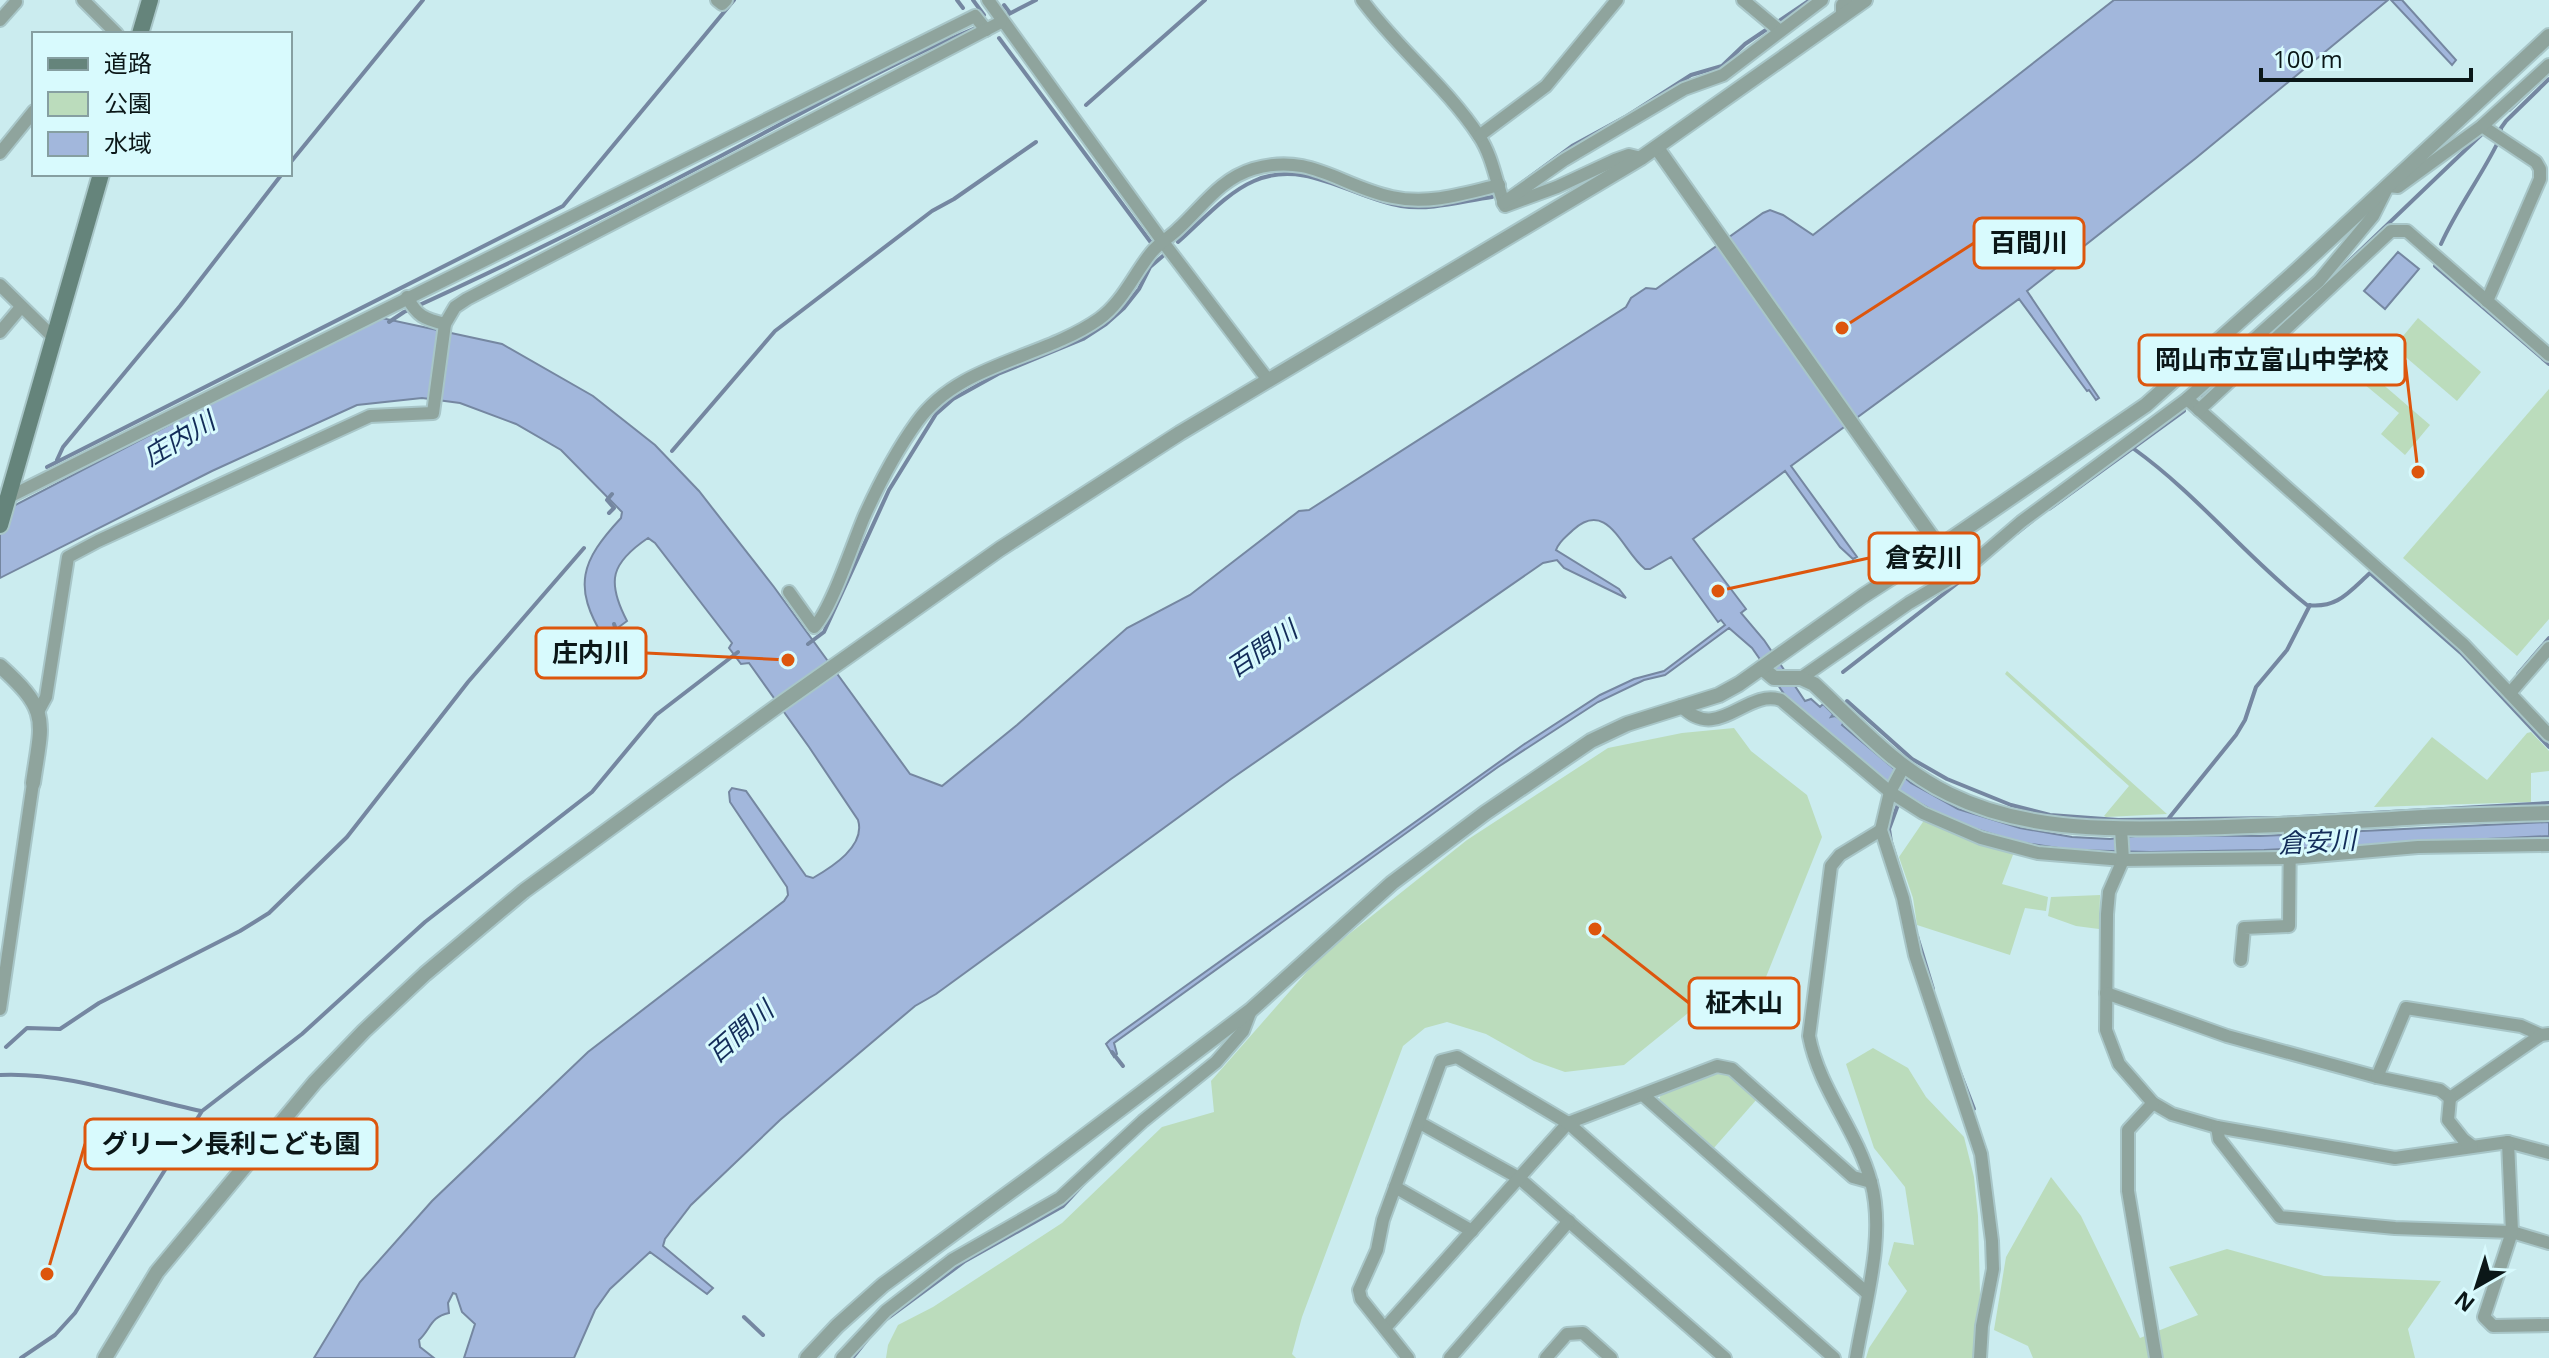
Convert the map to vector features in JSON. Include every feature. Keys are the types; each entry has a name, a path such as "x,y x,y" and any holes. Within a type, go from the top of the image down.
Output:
{"main road":[{"path":"141,32 150,0"},
{"path":"0,525 100,176"}],"street":[{"path":"83,0 115,32"},
{"path":"717,0 722,4 726,0"},
{"path":"1362,0 1479,136 1505,206 1629,155 1641,158"},
{"path":"1479,136 1546,86 1617,0"},
{"path":"1743,0 1775,27"},
{"path":"1503,203 1564,160 1684,89 1723,75 1775,27 1822,0"},
{"path":"1842,17 1842,5 1847,0"},
{"path":"105,1358 140,1297 176,1248 305,1093 364,1031 425,974 524,891 832,667 1014,540 1268,380 1657,148 1865,0"},
{"path":"0,20 16,2"},
{"path":"993,2 1001,22 1158,246 1268,380"},
{"path":"5,500 975,16 986,30"},
{"path":"39,710 46,697 68,557 370,416 433,413 445,327 455,307 1001,22"},
{"path":"807,1358 883,1285 1251,1010 1392,883 1485,813 1591,741 1627,724 1719,695 2146,405 2549,36"},
{"path":"2388,186 2398,187 2482,126 2549,65"},
{"path":"0,153 32,113"},
{"path":"2482,126 2536,162 2540,169 2540,179 2487,301"},
{"path":"1657,148 1939,547"},
{"path":"789,592 814,627 887,474 917,421 931,404 964,382 1066,337 1102,317 1118,301 1158,246 1227,181 1250,170 1272,165 1313,167 1371,191 1428,201 1499,185"},
{"path":"2199,410 2324,286 2373,216 2388,186"},
{"path":"1801,678 1909,603 1965,570 2021,522 2187,399 2391,231 2407,231 2549,355"},
{"path":"0,285 54,338"},
{"path":"408,298 416,314 445,327"},
{"path":"0,332 21,307"},
{"path":"2187,399 2464,645 2549,735"},
{"path":"2510,693 2549,648"},
{"path":"0,666 24,688 39,710 41,727 0,1009"},
{"path":"1762,668 1774,678 1801,678 1814,684 1904,766 1948,794 2002,815 2121,832 2290,830 2395,819 2549,813"},
{"path":"1681,706 1691,716 1708,720 1734,714 1764,698 1781,700 1898,796 1945,823 1981,838 2038,853 2123,860 2418,847 2549,845"},
{"path":"1856,1358 1877,1236 1877,1213 1862,1158 1820,1075 1809,1036 1831,866 1840,855 1881,830 1898,796 1904,766"},
{"path":"1881,830 1903,898 1915,955 1981,1154 1993,1269 1982,1326 1980,1358"},
{"path":"2241,960 2244,928 2289,926 2290,830"},
{"path":"2121,832 2123,860 2109,892 2106,1030 2119,1064 2153,1103 2172,1114 2217,1127 2395,1158 2508,1142 2549,1153"},
{"path":"2106,993 2227,1036 2377,1077 2440,1090 2450,1098"},
{"path":"2377,1077 2406,1008 2521,1026 2545,1034"},
{"path":"842,1358 886,1311 952,1260 1060,1198 1143,1121 1216,1062 1243,1031 1251,1010"},
{"path":"2450,1098 2545,1034"},
{"path":"1408,1358 1361,1299 1359,1290 1377,1250 1383,1220 1441,1061 1457,1057 1568,1123 1834,1358"},
{"path":"1385,1328 1568,1123 1717,1066 1732,1069 1853,1177 1871,1182"},
{"path":"1643,1095 1867,1293"},
{"path":"2450,1098 2448,1120 2472,1146"},
{"path":"2153,1103 2128,1130 2128,1191 2156,1358"},
{"path":"1420,1123 1519,1178 1725,1358"},
{"path":"2217,1127 2219,1139 2280,1217 2395,1228 2512,1232 2549,1243"},
{"path":"2508,1142 2512,1232 2484,1317 2493,1326 2549,1325"},
{"path":"1395,1187 1472,1231"},
{"path":"1450,1358 1569,1221"},
{"path":"1546,1358 1567,1334 1583,1333 1611,1358"}],"green space":[{"path":"2418,318 2481,372 2457,401 2394,347"},
{"path":"2372,375 2430,425 2405,455 2381,434 2399,413 2364,384"},
{"path":"2549,389 2549,619 2517,656 2403,558"},
{"path":"2007,671 2167,814 2104,816 2129,786 2005,674"},
{"path":"1734,728 1751,751 1807,795 1822,837 1754,1007 1698,1005 1624,1065 1565,1072 1534,1061 1486,1034 1447,1022 1425,1028 1403,1046 1302,1317 1292,1354 1296,1358 886,1358 888,1345 898,1325 933,1307 1062,1223 1162,1127 1214,1112 1211,1081 1319,958 1467,840 1608,748 1682,733"},
{"path":"2531,732 2549,751 2549,771 2531,773 2531,802 2374,807 2432,737 2487,780"},
{"path":"1925,819 1975,843 2014,852 2002,884 2048,897 2046,911 2025,908 2010,955 1917,925 1913,898 1899,857"},
{"path":"2100,895 2099,929 2076,926 2048,916 2051,897"},
{"path":"1873,1048 1908,1068 1926,1097 1964,1137 1974,1177 1978,1216 1980,1295 1973,1358 1866,1358 1869,1348 1907,1291 1888,1264 1894,1242 1914,1245 1905,1187 1874,1148 1846,1064"},
{"path":"1718,1072 1729,1075 1757,1099 1713,1149 1659,1100 1661,1094"},
{"path":"2051,1177 2081,1216 2140,1338 2198,1315 2169,1267 2227,1249 2324,1276 2441,1281 2408,1329 2415,1358 2033,1358 2028,1346 1994,1330 2006,1257"}],"water":[{"path":"2114,0 2388,0 2196,158 2027,291 2099,398 2096,400 2087,391 2019,299 1791,466 1857,557 1853,559 1840,547 1785,471 1693,539 1746,609 1741,613 1764,640 1805,701 1811,699 1820,707 1823,704 1833,714 1831,717 1844,722 1842,725 1911,783 1958,809 2020,828 2072,837 2110,839 2144,835 2260,836 2549,822 2549,836 2264,850 2150,852 2071,850 2018,842 1953,822 1899,791 1789,701 1752,648 1729,628 1665,675 1644,680 1598,702 1498,767 1114,1043 1117,1054 1114,1057 1106,1044 1110,1040 1523,745 1600,695 1634,679 1664,671 1725,625 1721,620 1718,622 1671,557 1645,569 1614,531 1596,520 1585,522 1563,539 1556,550 1619,589 1626,598 1564,568 1557,560 1543,563 1231,779 936,994 915,1006 780,1120 691,1205 665,1239 663,1246 713,1288 707,1294 650,1252 610,1289 595,1310 574,1358 464,1358 475,1324 462,1312 453,1293 448,1303 449,1313 434,1320 419,1340 420,1347 434,1358 314,1358 360,1282 432,1201 588,1052 784,901 788,895 787,887 730,802 729,792 732,788 746,791 806,876 813,878 846,855 857,838 858,820 749,663 741,664 729,648 732,643 648,538 626,556 616,574 616,595 627,621 604,638 588,603 586,575 597,548 621,518 622,512 561,450 516,424 460,403 422,398 357,405 212,471 0,578 0,513 377,317 502,344 593,396 655,445 699,491 774,587 910,774 942,786 1127,628 1190,595 1299,511 1309,510 1626,307 1631,298 1646,288 1656,289 1763,213 1770,210 1783,215 1813,235"},
{"path":"2391,0 2402,0 2456,60 2452,65"},
{"path":"2398,252 2419,269 2385,309 2364,291"}],"waterway":[{"path":"292,161 423,0"},
{"path":"47,467 563,206 734,0"},
{"path":"957,0 963,8"},
{"path":"973,0 984,15"},
{"path":"1007,15 1036,0"},
{"path":"1086,105 1205,0"},
{"path":"1516,187 1572,146 1627,116 1691,75 1722,66 1745,44 1810,0"},
{"path":"1004,5 1010,13"},
{"path":"389,322 635,200 876,74 978,27"},
{"path":"999,38 1155,248"},
{"path":"2509,110 2545,76"},
{"path":"2501,134 2506,121 2549,79"},
{"path":"2341,269 2482,134"},
{"path":"672,451 775,331 932,211 1036,142"},
{"path":"2441,244 2498,142"},
{"path":"1178,242 1234,193 1254,181 1273,175 1310,177 1401,206 1435,206 1492,197"},
{"path":"57,460 63,447 180,306 280,176"},
{"path":"808,644 824,632 889,490 936,414 953,399 998,374 1083,339 1106,324 1124,308 1139,289 1150,267 1164,255"},
{"path":"2435,266 2549,364"},
{"path":"2287,319 2310,298"},
{"path":"2202,396 2272,334"},
{"path":"2049,509 2184,411"},
{"path":"2134,449 2179,486 2307,605 2335,602 2370,573 2461,653 2549,747"},
{"path":"609,513 614,508 607,500 612,494"},
{"path":"2017,533 2032,521"},
{"path":"6,1047 27,1028 60,1029 99,1003 269,913 347,837 468,682 584,548"},
{"path":"1843,672 1968,575"},
{"path":"2169,818 2236,735 2245,720 2256,687 2287,650 2310,605"},
{"path":"614,624 620,641"},
{"path":"2518,674 2549,638"},
{"path":"21,1358 55,1335 75,1313 202,1111 302,1034 425,922 592,792 656,715 738,652"},
{"path":"1847,701 1912,759 1947,779 2011,805 2050,815 2118,820 2280,818 2549,803"},
{"path":"1899,802 1889,829 1910,904"},
{"path":"1917,936 1933,989"},
{"path":"1112,1052 1123,1066"},
{"path":"1959,1070 1974,1109"},
{"path":"0,1075 76,1081 201,1111"},
{"path":"884,1321 965,1261 1063,1206 1089,1178"},
{"path":"744,1317 763,1335"},
{"path":"854,1356 870,1336"}],"place":[{"name":"百間川","path":"1842,328"},
{"name":"岡山市立富山中学校","path":"2418,472"},
{"name":"倉安川","path":"1718,591"},
{"name":"庄内川","path":"788,660"},
{"name":"柾木山","path":"1595,929"},
{"name":"グリーン長利こども園","path":"47,1274"}]}
